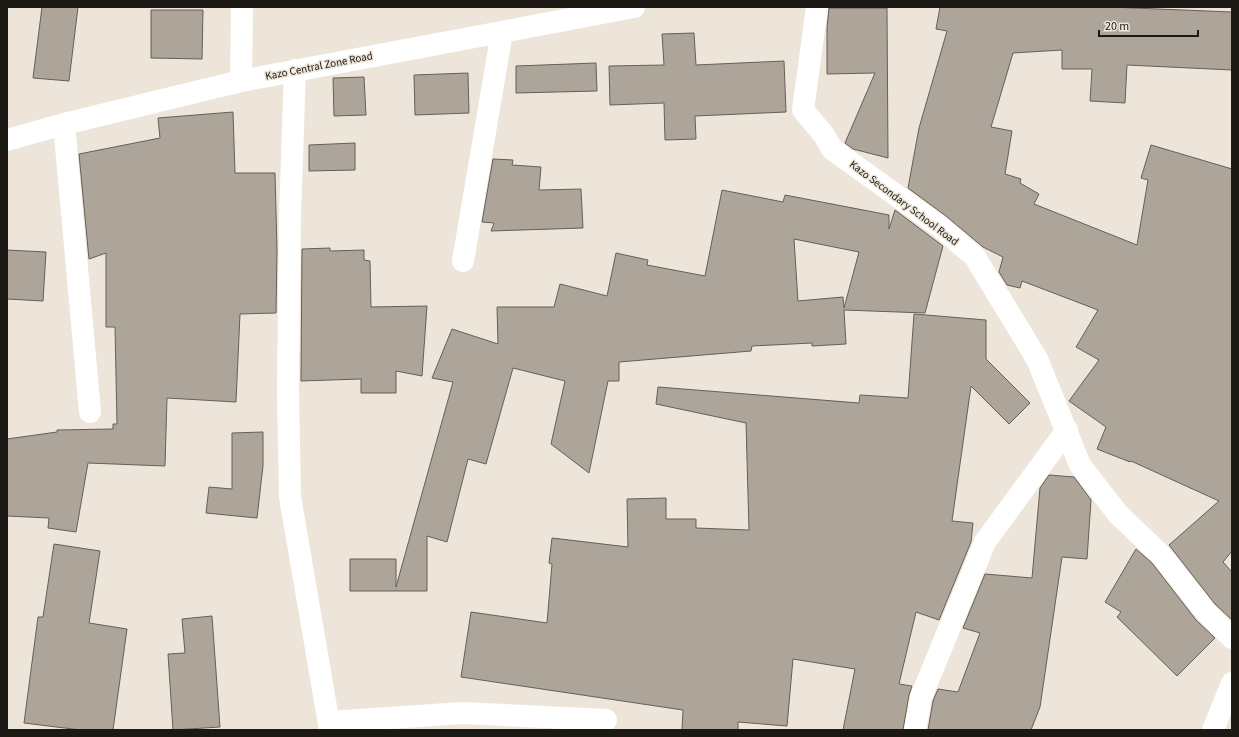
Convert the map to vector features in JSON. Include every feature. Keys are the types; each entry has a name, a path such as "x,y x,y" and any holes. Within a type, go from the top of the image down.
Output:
{"street":[{"path":"241,81 242,7"},
{"name":"Kazo Central Zone Road","path":"7,140 64,124 241,81 634,7"},
{"name":"Kazo Secondary School Road","path":"817,7 803,110 824,135 832,149 939,226 975,257 1037,359 1080,465 1118,514 1161,555 1206,612 1232,638"},
{"path":"462,261 502,32"},
{"path":"295,70 290,223 288,391 290,497 329,726 463,713 606,720"},
{"path":"64,124 90,412"},
{"path":"915,730 921,697 985,542 1067,430"},
{"path":"1213,730 1232,683"}],"building":[{"path":"42,7 78,7 69,81 33,78"},
{"path":"940,7 1109,7 1232,12 1232,70 1127,65 1125,103 1090,101 1092,69 1062,69 1062,50 1013,53 991,127 1012,131 1005,174 1021,179 1020,183 1039,194 1034,204 1137,245 1148,180 1141,178 1151,145 1232,169 1232,551 1223,562 1232,572 1232,620 1215,604 1169,545 1219,501 1131,461 1130,462 1097,449 1106,427 1069,401 1099,360 1076,347 1098,310 1022,281 1020,288 1007,285 999,272 1003,257 983,247 946,216 908,188 919,128 947,31 936,29"},
{"path":"829,8 887,8 888,158 853,149 845,143 875,73 827,74 827,28"},
{"path":"151,10 203,10 202,59 151,58"},
{"path":"694,33 696,65 784,61 786,112 695,116 696,139 665,140 664,103 610,105 609,66 664,65 662,34"},
{"path":"596,63 597,91 516,93 516,66"},
{"path":"468,73 469,113 415,115 414,75"},
{"path":"364,77 366,115 334,116 333,78"},
{"path":"233,112 235,173 275,173 277,250 276,313 240,314 236,402 167,398 165,466 88,463 76,532 48,528 49,518 7,516 7,439 57,432 57,430 113,429 113,424 117,424 115,327 106,327 106,253 89,259 79,154 160,138 158,118"},
{"path":"355,143 355,170 309,171 309,145"},
{"path":"493,159 513,160 512,165 541,167 539,190 581,189 583,228 491,231 494,223 482,222"},
{"path":"722,190 783,202 785,195 889,215 889,229 895,210 943,246 925,313 844,310 846,344 812,346 812,343 752,346 751,351 619,362 619,381 608,381 589,473 551,444 565,381 513,368 486,464 468,459 447,542 427,536 427,591 350,591 350,559 396,559 396,587 453,382 432,378 452,329 498,344 497,307 554,307 560,284 607,296 616,253 648,260 647,265 705,276","holes":["794,239 859,252 844,308 843,297 798,301"]},
{"path":"330,248 330,251 364,250 364,260 370,261 371,307 427,306 422,376 396,371 396,393 361,393 361,379 301,381 302,249"},
{"path":"7,250 46,252 43,301 7,299"},
{"path":"914,314 986,320 986,359 1030,403 1009,424 971,386 952,521 973,523 971,542 939,620 916,612 899,684 912,686 903,730 843,730 855,669 793,659 787,726 738,722 738,730 682,730 683,710 461,677 471,612 547,623 552,564 549,563 552,538 628,547 627,499 666,498 666,519 696,519 696,528 749,530 746,423 656,404 658,387 859,403 860,395 908,398"},
{"path":"263,432 263,466 257,518 206,513 209,487 232,489 232,433"},
{"path":"1049,475 1074,477 1091,500 1087,559 1062,557 1040,707 1031,730 928,730 933,701 938,689 958,692 980,633 963,628 985,574 1032,578 1040,488"},
{"path":"54,544 100,551 89,623 127,629 113,730 81,730 24,723 38,617 43,617"},
{"path":"1136,549 1152,563 1196,620 1215,638 1177,676 1117,617 1121,612 1105,602"},
{"path":"212,616 220,727 173,730 168,654 185,653 182,619"}]}
